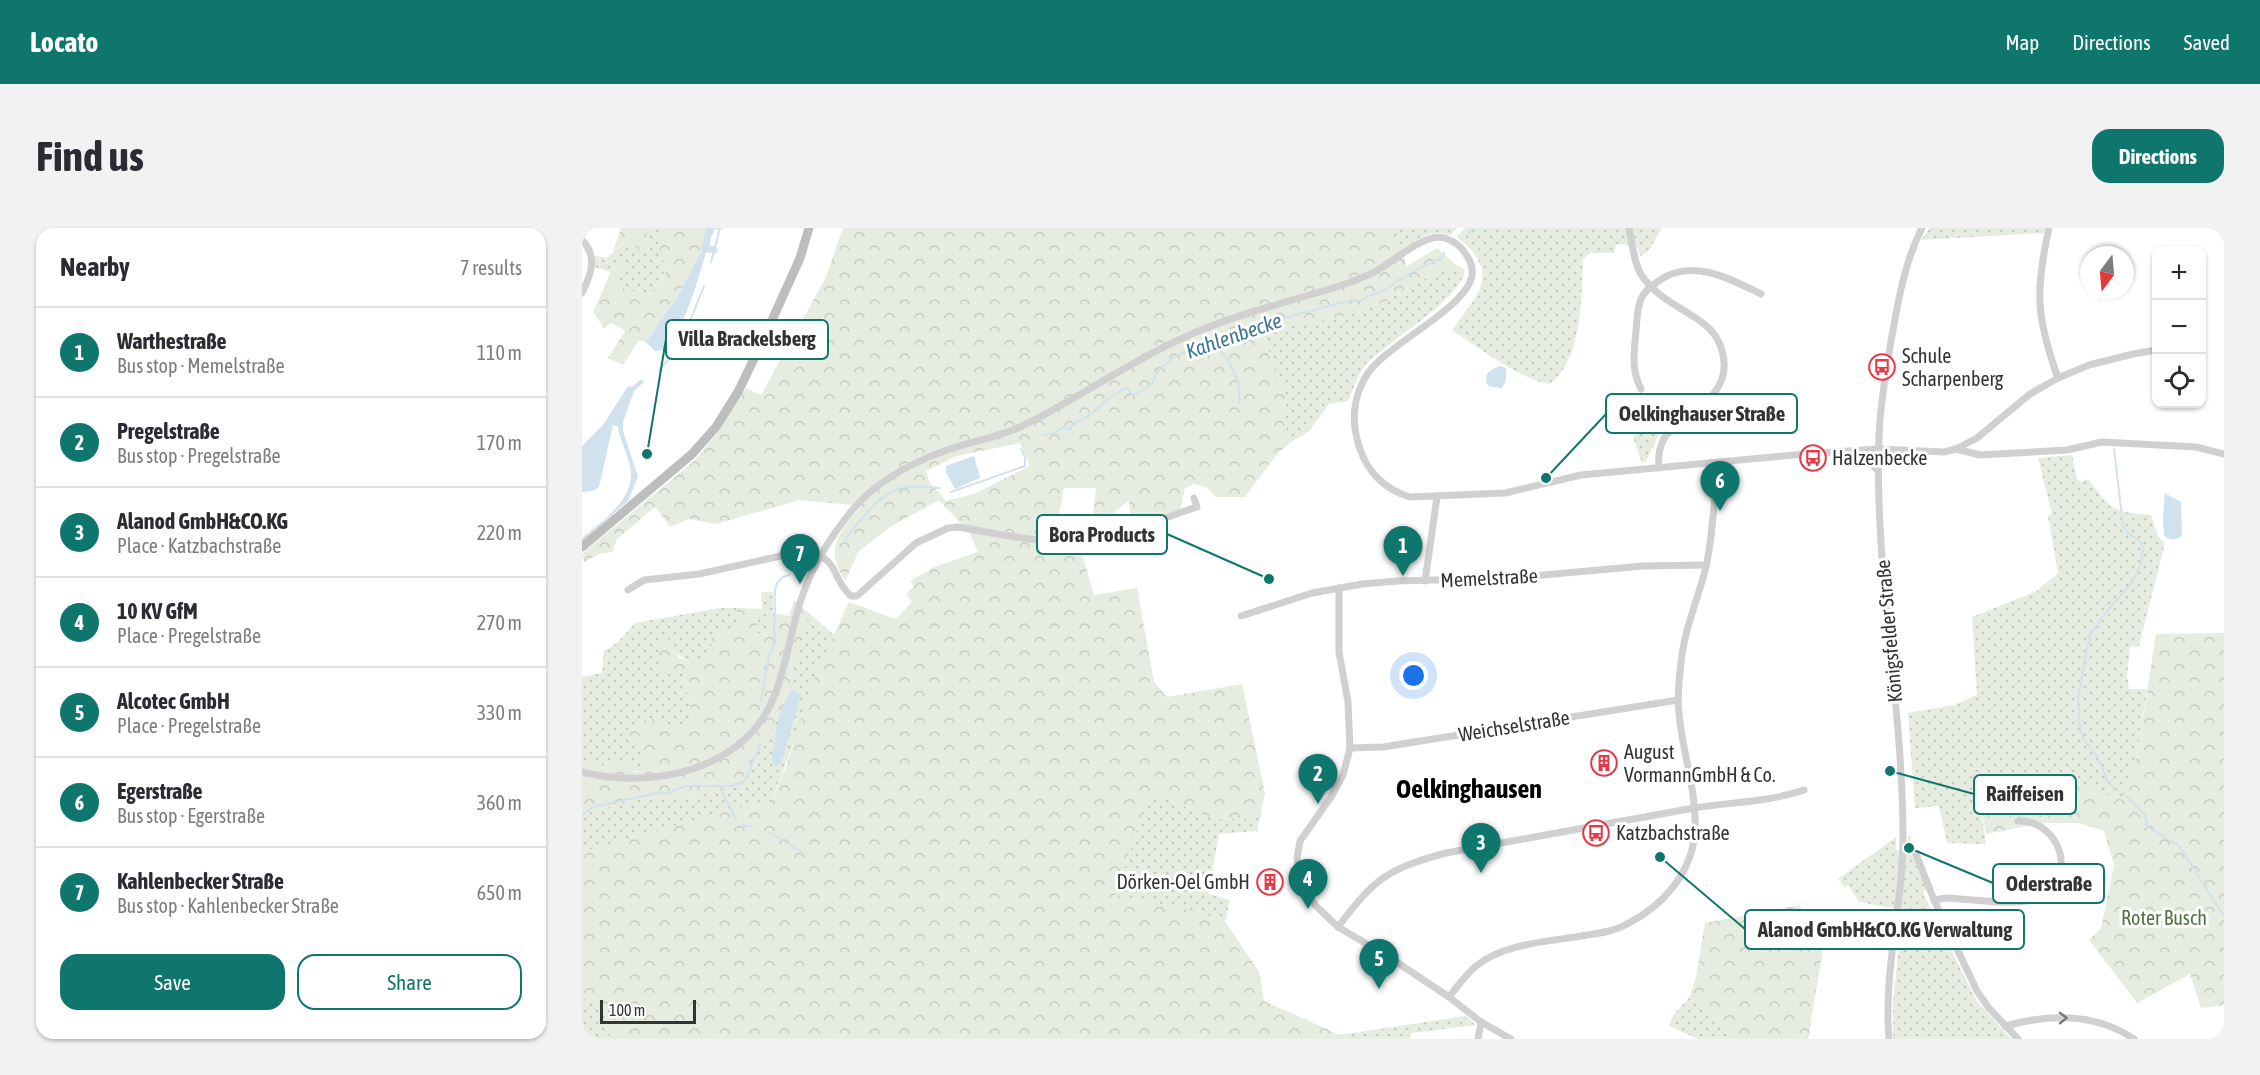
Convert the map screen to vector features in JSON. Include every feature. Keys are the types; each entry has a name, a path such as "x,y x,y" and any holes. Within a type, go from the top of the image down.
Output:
{"main road":[{"path":"582,548 684,461 716,427 738,392 768,328 800,258 808,228"}],"street":[{"path":"1629,228 1641,274 1651,287 1673,305 1709,329 1721,346 1724,358 1723,372 1716,390 1666,435 1660,445 1659,468"},
{"name":"Königsfelder Straße","path":"1889,1039 1888,993 1900,890 1903,807 1894,672 1880,528 1878,449 1881,403 1894,322 1906,270 1922,228"},
{"path":"2049,228 2042,259 2038,295 2043,336 2058,378"},
{"path":"582,772 603,777 624,778 655,777 683,772 719,759 747,738 765,715 774,696 802,595 821,555 856,505 890,477 913,464 961,445 1015,429 1064,404 1139,360 1199,331 1254,311 1341,286 1377,271 1433,237 1442,237 1457,244 1463,250 1472,268 1472,279 1465,290 1441,312 1378,360 1358,392 1354,415 1360,450 1379,480 1389,489 1403,495 1420,498 1505,493 1581,476 1710,463 1878,449 1933,453 1956,449 1977,438 2030,394 2058,378 2089,365 2152,351"},
{"path":"582,240 588,246 592,264 589,280 582,293"},
{"path":"1641,389 1635,378 1634,354 1640,301 1651,287 1677,271 1702,270 1737,282 1761,294"},
{"path":"1956,449 1980,455 2067,450 2102,442 2196,447 2224,454"},
{"path":"1852,451 1866,457 1878,472"},
{"path":"1449,997 1475,967 1499,953 1619,928 1649,912 1670,891 1683,872 1693,844 1694,808 1678,700 1686,632 1706,565 1715,495 1710,463"},
{"path":"1425,581 1437,497"},
{"path":"628,590 644,580 699,574 804,551 821,555 832,565 847,593 857,596 916,543 948,528 965,528 1051,542 1086,539 1133,528 1197,507 1194,498"},
{"name":"Memelstraße","path":"1241,616 1312,593 1397,581 1509,578 1643,566 1706,565"},
{"path":"1339,588 1339,652 1348,702 1350,748 1343,775 1300,841 1297,858 1301,885 1316,906 1338,927 1449,997 1481,1022 1511,1039"},
{"name":"Weichselstraße","path":"1350,748 1383,747 1678,700"},
{"path":"1338,927 1359,899 1379,880 1400,867 1416,861 1446,853 1694,808 1783,798 1804,790"},
{"path":"1934,900 1946,898 2019,902 2040,898 2047,893 2061,870 2060,850 2048,831 2028,821 2018,821"},
{"path":"1916,854 1934,900 1977,991 2018,1039"},
{"path":"2005,1026 2043,1019 2092,1020 2134,1039"},
{"path":"1478,1039 1481,1022"}],"green space":[{"path":"621,228 658,228 646,231 650,252 644,253 627,240 613,252"},
{"path":"658,228 659,257 669,266 646,300 613,292 620,264 611,272 595,267 595,256 607,258 627,240 644,253 650,252 646,231"},
{"path":"658,228 725,228 715,230 678,296 646,342 639,340 623,365 608,358 625,331 611,323 604,328 593,312 611,272 620,264 627,264 614,291 628,287 646,300 669,267 659,257"},
{"path":"843,228 1395,228 1407,266 1437,248 1456,265 1409,286 1387,301 1342,317 1262,331 1286,400 1284,422 1290,443 1277,454 1245,497 1215,497 1208,488 1194,484 1185,488 1180,510 1131,524 1129,500 1091,532 1096,488 1064,488 1054,542 1079,544 1094,595 1137,588 1154,682 1167,697 1242,684 1265,793 1260,818 1214,819 1163,797 1153,798 1143,812 1115,895 1188,909 1225,921 1259,972 1264,1001 1349,1039 608,1039 617,1014 582,998 582,854 591,849 750,805 770,806 787,764 816,674 849,602 896,619 912,602 906,594 914,586 910,581 934,567 978,552 969,532 939,500 890,527 858,552 845,581 836,563 835,547 841,532 861,506 800,500 716,524 689,519 670,527 655,507 617,539 612,552 599,554 584,562 582,554 694,461 720,430 746,388 761,395 825,279","holes":["1020,443 1030,466 974,494 946,501 930,483 926,471 957,456"]},
{"path":"1395,228 1457,228 1451,235 1437,233 1425,236 1402,250"},
{"path":"1465,228 1662,228 1649,250 1641,256 1636,246 1616,244 1614,253 1590,253 1583,259 1581,309 1574,345 1560,374 1549,384 1524,376 1452,330 1482,283 1479,262 1471,250 1457,237"},
{"path":"1930,228 2045,228 2044,233 1921,240"},
{"path":"1456,265 1465,270 1451,294 1364,367 1348,401 1329,404 1309,431 1290,443 1284,422 1286,400 1262,331 1342,317 1387,301 1409,286"},
{"path":"1681,398 1691,410 1658,436 1646,461 1642,463 1633,437 1660,419"},
{"path":"2072,455 2077,479 2081,482 2088,479 2114,508 2151,515 2158,536 2165,543 2139,646 2130,647 2127,676 2129,689 2147,689 2137,756 2122,801 2079,783 2057,780 2055,774 2003,786 1997,779 1993,780 1995,788 1978,792 1986,844 1947,843 1939,806 1915,808 1908,713 1954,705 1977,695 1972,617 2037,591 2058,573 2048,516 2052,514 2038,458"},
{"path":"761,592 773,592 773,613 769,619 769,636 758,633 756,618 762,609"},
{"path":"794,600 803,608 803,615 808,622 799,640 789,690 778,718 739,784 687,799 677,797 642,799 593,811 582,816 582,760 603,767 603,765 630,763 634,772 642,772 641,750 626,731 643,721 661,718 665,725 693,723 684,673 661,674 658,660 661,644 672,638 678,657 691,663 699,659 709,663 712,638 722,628 737,628 737,608 762,609 756,618 758,633 768,636 769,619 773,613 789,616"},
{"path":"719,608 737,608 737,628 709,663 691,663 661,644 684,673 693,724 665,725 627,731 641,750 643,772 603,767 582,760 582,677 602,673 604,651 617,643 635,623"},
{"path":"803,608 834,635 770,806 750,805 591,849 582,854 582,816 593,811 642,799 677,797 687,799 739,784 776,721 792,678"},
{"name":"Roter Busch","path":"2224,633 2224,1005 2201,1008 2190,974 2137,1003 2089,940 2101,928 2114,865 2104,831 2079,823 2043,823 1986,834 1978,792 2055,774 2057,780 2079,783 2122,800 2137,756 2156,634"},
{"path":"1163,797 1214,819 1260,818 1257,831 1219,834 1208,894 1230,900 1225,921 1188,909 1115,895 1143,812 1153,798"},
{"path":"1908,836 1910,836 1927,888 1923,893 1976,1000 2011,1039 1893,1039 1893,1001 1903,910 1859,902 1848,885 1845,888 1838,879 1896,837 1896,850 1908,852"},
{"path":"1800,905 1807,925 1824,943 1808,1039 1741,1039 1689,998 1696,977 1705,923"},
{"path":"582,998 618,1014 608,1039 582,1039"},
{"path":"1689,998 1741,1039 1698,1039 1669,1026 1674,1014"},
{"path":"1465,1016 1476,1025 1412,1033 1409,1039 1349,1039 1340,1035"}],"water":[{"path":"703,249 707,249 685,315 665,350 655,351 646,342 678,296"},
{"path":"1500,366 1506,368 1506,380 1502,388 1488,386 1486,379 1488,373"},
{"path":"641,379 644,382 634,391 623,422 623,431 638,477 628,501 582,541 582,538 606,518 621,501 627,492 631,472 618,427 613,425 599,487 593,491 582,492 582,446 603,425 628,386 632,387"},
{"path":"974,456 980,478 955,489 946,472 946,466"},
{"path":"2165,493 2181,502 2182,535 2176,539 2164,536"},
{"path":"792,690 801,695 781,763 777,766 773,765 772,759 778,721"}],"waterway":[{"path":"705,249 710,228"},
{"path":"711,262 720,228"},
{"name":"Kahlenbecke","path":"1469,233 1474,228"},
{"path":"705,248 714,250"},
{"name":"Kahlenbecke","path":"1043,435 1055,433 1063,427 1070,430 1072,424 1086,417 1112,396 1127,388 1132,395 1136,394 1153,383 1156,373 1175,356 1276,320 1352,300 1361,301 1388,288 1397,280 1421,267 1441,259 1444,253"},
{"path":"659,370 680,346 704,286"},
{"path":"1215,344 1234,371 1239,386 1239,403"},
{"name":"Kahlenbecke","path":"951,492 1025,466 1025,457 1021,449"},
{"name":"Halzenbecke","path":"2114,449 2123,525 2127,532 2142,543 2141,564 2131,583 2089,635 2091,640 2088,643 2078,698 2080,729 2084,740 2099,759 2108,783 2118,790"},
{"name":"Kahlenbecke","path":"844,542 870,509 887,495 910,486 940,488"},
{"name":"Kahlenbecke","path":"761,701 769,655 776,642 774,634 775,590 779,580 789,575"},
{"name":"Kahlenbecke","path":"582,815 593,807 662,792 666,794 685,786 731,786 741,783 747,777 759,751 760,743"},
{"path":"719,786 736,819"},
{"name":"Halzenbecke","path":"2123,793 2145,815 2147,826 2179,846 2224,916"},
{"path":"743,824 753,826"},
{"path":"770,833 802,852"}],"place":[{"name":"Schule Scharpenberg","path":"1882,367"},
{"name":"Villa Brackelsberg","path":"647,454"},
{"name":"Halzenbecke","path":"1813,458"},
{"name":"Oelkinghauser Straße","path":"1546,478"},
{"name":"Egerstraße","path":"1720,511"},
{"name":"Warthestraße","path":"1403,576"},
{"name":"Bora Products","path":"1269,579"},
{"name":"Kahlenbecker Straße","path":"800,584"},
{"name":"August VormannGmbH & Co.","path":"1604,763"},
{"name":"Raiffeisen","path":"1890,771"},
{"name":"Pregelstraße","path":"1318,804"},
{"name":"Katzbachstraße","path":"1596,833"},
{"name":"Oderstraße","path":"1909,848"},
{"name":"Alanod GmbH&CO.KG Verwaltung","path":"1660,857"},
{"name":"Alanod GmbH&CO.KG","path":"1481,873"},
{"name":"Dörken-Oel GmbH","path":"1270,882"},
{"name":"10 KV GfM","path":"1308,909"},
{"name":"Alcotec GmbH","path":"1379,989"}],"district":[{"name":"Oelkinghausen","path":"1469,789"}]}
